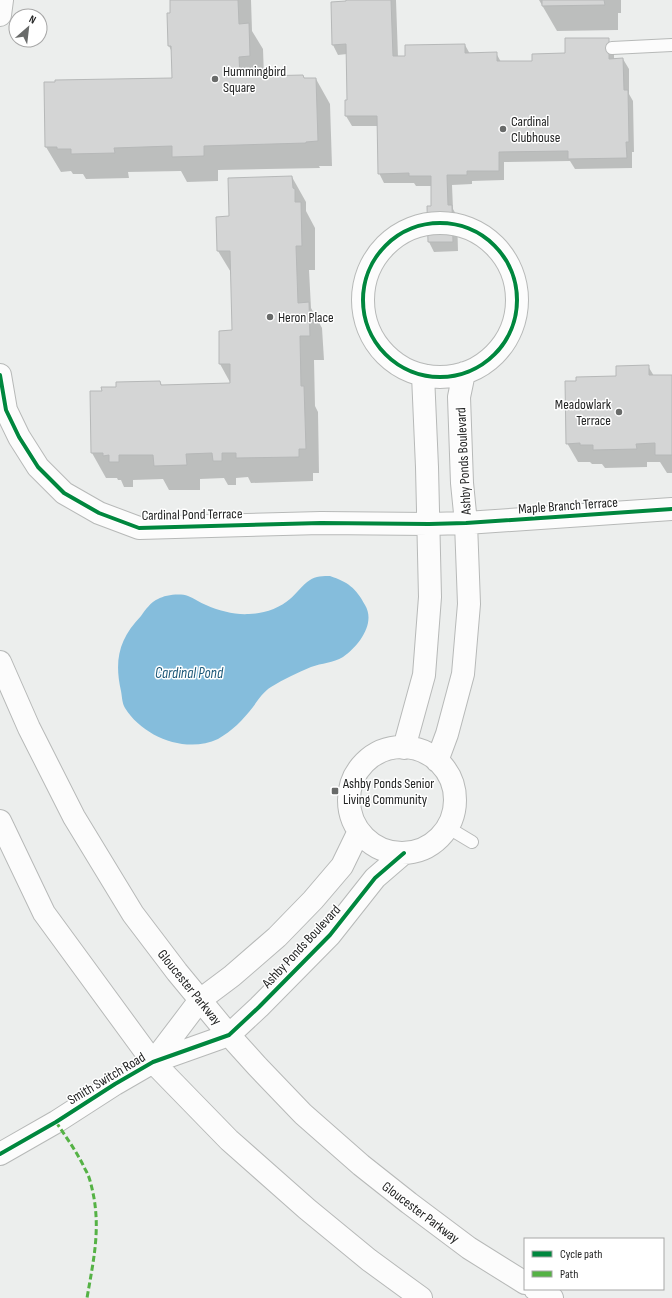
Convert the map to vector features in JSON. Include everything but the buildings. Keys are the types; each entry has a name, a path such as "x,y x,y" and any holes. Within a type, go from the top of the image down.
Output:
{"street":[{"path":"0,15 2,0"},
{"path":"427,223 451,223 473,230 493,243 508,261 516,284 518,307 512,330 500,349 484,364 464,373 444,377 423,375 401,366 382,351 370,332 367,324 363,309 364,285 372,263 386,244 405,230 427,223"},
{"name":"Ashby Ponds Boulevard","path":"437,761 447,734 463,674 469,604 459,397 464,373"},
{"name":"Cardinal Pond Terrace","path":"0,375 6,410 19,437 38,467 64,493 99,513 139,528 321,523 466,523"},
{"path":"404,748 424,675 430,597 429,524 423,375"},
{"name":"Maple Branch Terrace","path":"466,523 672,509"},
{"name":"Gloucester Parkway","path":"0,662 29,728 74,817 133,914 229,1035 303,1114 361,1165 469,1248 524,1282"},
{"name":"Ashby Ponds Boulevard","path":"393,748 404,748 422,752 437,761 445,769 450,779 454,803 454,809 447,827 439,837 429,846 417,851 404,853 391,852 379,848 368,840 353,820 349,797 351,786 362,765 376,754 393,748"},
{"path":"0,821 44,913 152,1062 229,1140 307,1209 369,1260 421,1298"},
{"name":"Ashby Ponds Boulevard","path":"200,1000 232,976 277,937 313,900 342,866 359,830"},
{"name":"Ashby Ponds Boulevard","path":"229,1035 259,1007 330,935 375,878 404,853"},
{"name":"Smith Switch Road","path":"152,1062 200,1000"},
{"name":"Smith Switch Road","path":"0,1154 56,1122 152,1062 229,1035"},
{"path":"537,1290 552,1298"}],"lane":[{"path":"612,48 672,45"},
{"path":"447,827 472,842"}],"water":[{"name":"Cardinal Pond","path":"320,576 330,576 351,586 365,605 368,612 367,626 360,640 355,647 343,657 311,667 268,689 241,721 223,736 206,743 192,745 166,740 154,735 143,727 125,708 118,669 120,650 128,633 148,606 155,600 168,596 185,595 222,611 239,614 254,614 271,610 281,605 290,599 304,584 314,578"}],"marked path":[{"path":"56,1122 87,1172 94,1198 96,1211 96,1236 87,1298"}],"cycle path":[{"path":"432,223 448,223 462,226 476,232 489,240 500,251 514,278 517,300 516,315 508,336 500,349 489,360 462,374 448,377 432,377 418,374 404,368 391,360 380,349 366,322 363,308 363,292 366,278 372,264 380,251 391,240 418,226 432,223"},
{"path":"0,375 6,410 19,437 38,467 64,493 99,513 139,528 321,523 466,523 672,509"},
{"path":"0,1154 56,1122 115,1084 153,1062 229,1035 259,1007 330,935 375,878 404,853"}],"place":[{"name":"Hummingbird Square","path":"215,79"},
{"name":"Cardinal Clubhouse","path":"503,129"},
{"name":"Heron Place","path":"270,317"},
{"name":"Meadowlark Terrace","path":"619,412"},
{"name":"Ashby Ponds Senior Living Community","path":"335,791"}]}
